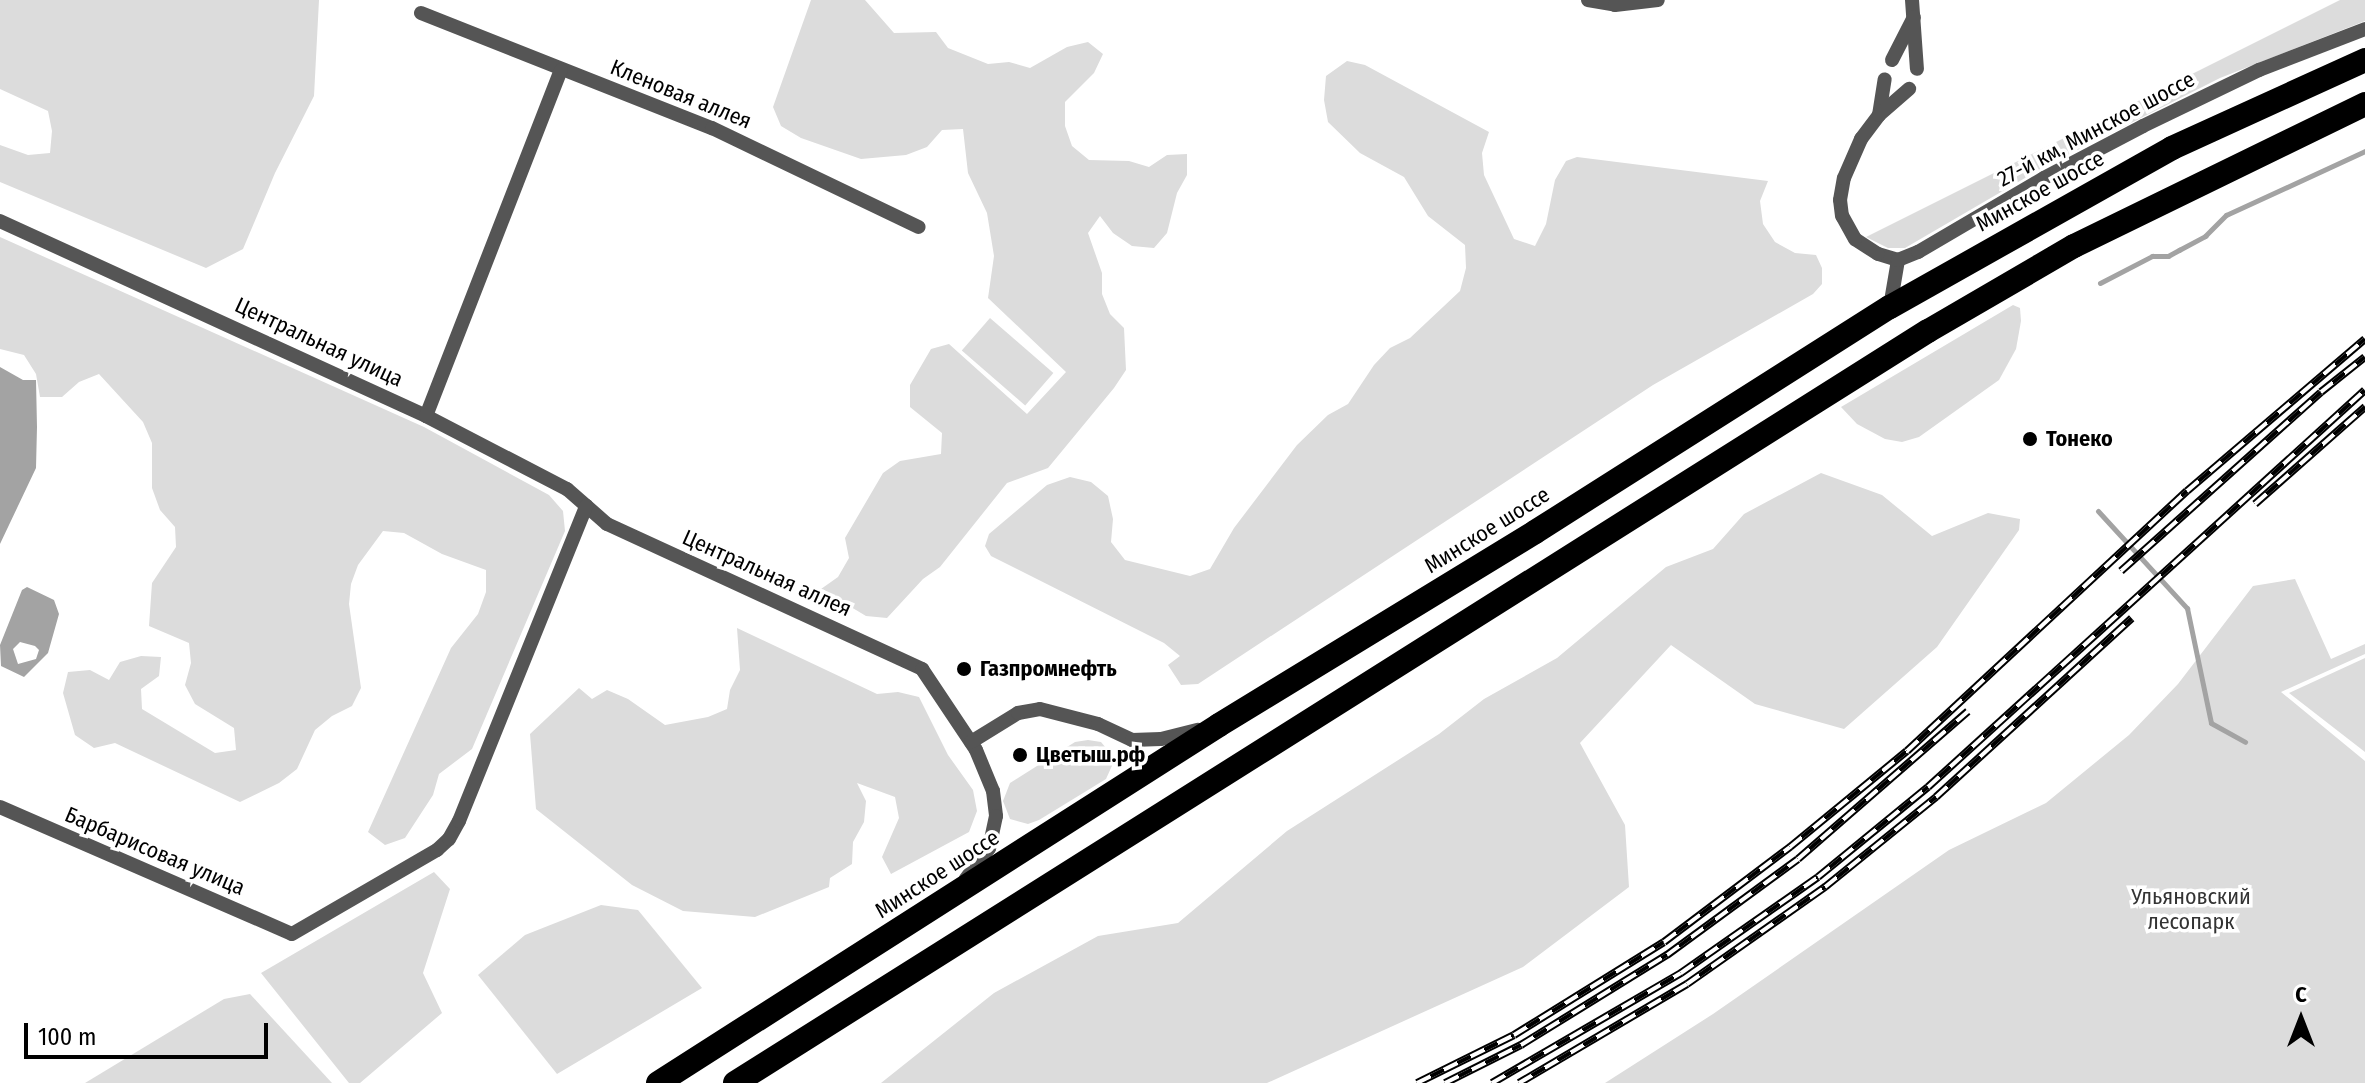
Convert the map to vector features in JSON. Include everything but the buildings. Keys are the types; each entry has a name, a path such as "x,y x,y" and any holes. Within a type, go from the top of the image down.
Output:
{"highway":[{"name":"Минское шоссе","path":"658,1083 1219,725 1549,523 1890,307 2172,148 2365,60"},
{"path":"735,1083 1928,331 2087,239 2365,104"}],"street":[{"path":"1588,0 1615,5 1658,0"},
{"path":"1912,0 1917,69"},
{"name":"Кленовая аллея","path":"421,13 712,128 919,227"},
{"path":"1892,60 1914,17"},
{"name":"27-й км, Минское шоссе","path":"1898,260 1918,252 2044,178 2143,126 2259,70 2365,29"},
{"path":"426,416 561,70"},
{"path":"1879,115 1885,79"},
{"path":"1890,307 1898,260 1878,254 1855,239 1842,216 1844,178 1861,139 1879,115 1909,89"},
{"name":"Центральная улица","path":"0,221 426,416 567,489 607,524"},
{"name":"Барбарисовая улица","path":"0,807 292,934 437,850 449,839 586,506"},
{"name":"Центральная аллея","path":"607,524 909,661 922,669 971,742"},
{"path":"952,895 989,848 996,816 993,791 971,742 1028,710 1059,711 1132,740 1161,739 1219,725"}],"green space":[{"path":"0,0 319,0 314,96 275,173 243,249 206,268 0,182 0,145 28,155 50,153 52,131 48,111 0,89"},
{"path":"811,0 865,0 894,33 936,32 948,48 988,64 1009,62 1030,68 1067,47 1088,42 1103,54 1094,73 1065,102 1065,126 1072,146 1089,160 1129,161 1149,167 1167,155 1187,154 1187,175 1177,193 1167,233 1154,248 1132,246 1113,233 1100,216 1088,233 1102,273 1102,294 1110,314 1124,328 1126,370 1048,468 1007,483 940,567 923,579 887,618 866,616 821,589 838,577 849,558 845,538 883,473 900,461 941,454 942,433 910,407 910,385 931,349 949,344 1027,414 1066,372 988,298 994,256 987,213 968,173 963,129 942,130 927,147 906,155 861,159 801,138 781,126 773,107"},
{"path":"2340,0 2365,0 2365,21 2220,78 2042,168 1905,248 1888,248 1866,237"},
{"path":"1347,61 1365,65 1489,132 1482,153 1484,175 1514,239 1535,246 1546,224 1555,180 1566,161 1577,157 1768,181 1760,201 1763,224 1775,242 1795,253 1816,255 1822,268 1822,284 1813,294 1653,385 1198,684 1181,685 1168,665 1180,656 1164,643 991,556 985,546 989,534 1047,485 1070,477 1091,482 1108,496 1113,519 1111,542 1125,560 1190,576 1210,569 1234,528 1297,445 1328,415 1348,404 1374,365 1390,348 1410,338 1460,291 1466,268 1465,245 1428,216 1404,177 1360,153 1328,122 1324,100 1326,76"},
{"path":"0,237 424,427 549,495 563,511 565,531 472,749 439,774 433,795 405,838 385,845 368,832 451,648 478,614 486,592 486,570 442,554 404,533 383,531 358,565 351,584 349,604 361,688 352,706 332,716 315,730 297,769 279,783 240,802 115,743 94,748 75,735 63,693 68,672 90,670 109,680 120,662 141,656 161,657 159,676 141,689 142,709 215,753 236,750 234,728 195,704 185,685 191,663 189,643 149,626 152,583 176,547 175,527 160,510 152,488 152,443 143,422 99,374 79,382 62,397 40,397 36,374 24,355 0,349"},
{"path":"2013,305 2020,308 2021,321 2016,349 1999,380 1919,437 1902,442 1885,439 1857,424 1841,407"},
{"path":"990,318 1053,373 1025,406 962,350"},
{"path":"1821,473 1882,495 1932,536 1988,513 2020,519 2019,530 1937,647 1844,729 1755,704 1671,645 1580,743 1625,825 1629,887 1523,967 1267,1083 881,1083 994,993 1098,936 1178,923 1287,831 1439,734 1484,699 1557,658 1666,567 1713,549 1744,514"},
{"name":"Ульяновский лесопарк","path":"2295,579 2331,659 2365,644 2365,654 2281,692 2365,761 2365,1083 1605,1083 1713,1014 1949,850 2046,803 2129,735 2178,684 2253,586"},
{"path":"737,628 877,694 898,692 919,697 948,755 973,790 977,811 969,832 891,874 882,857 899,818 895,797 857,783 866,801 864,822 853,842 852,864 830,878 829,887 755,917 683,911 632,885 536,809 530,734 579,688 592,699 607,690 628,699 665,725 708,717 727,709 730,690 740,670"},
{"path":"2365,658 2365,752 2289,693"},
{"path":"1075,742 1101,742 1115,759 1106,779 1039,820 1028,824 1010,819 1003,801 1010,783"},
{"path":"434,872 450,889 423,973 442,1013 360,1083 349,1083 261,973"},
{"path":"601,905 638,910 702,988 557,1074 478,975 525,935"},
{"path":"250,994 332,1083 85,1083 224,999"}],"shaded area":[{"path":"0,367 23,380 36,380 37,427 36,468 0,544"},
{"path":"27,587 54,600 59,614 48,653 24,677 1,666 0,645 22,590","holes":["20,642 39,650 36,659 18,664 13,649"]}],"waterway":[{"path":"2100,283 2152,256 2168,256 2205,236 2226,215 2365,151"},
{"path":"2098,511 2187,608 2211,723 2245,742"}],"railway":[{"path":"1417,1083 1514,1035 1664,942 1790,847 1907,751 2187,491 2365,339"},
{"path":"2121,571 2321,392 2365,357"},
{"path":"1492,1083 1681,973 1818,877 1928,787 2365,390"},
{"path":"2255,504 2365,407"},
{"path":"1519,1083 1687,984 1825,887 1936,797 2132,618"},
{"path":"1445,1083 1521,1045 1667,955 1798,859 1968,711"}],"place":[{"name":"Тонеко","path":"2030,439"},
{"name":"Газпромнефть","path":"964,669"},
{"name":"Цветыш.рф","path":"1020,755"}]}
